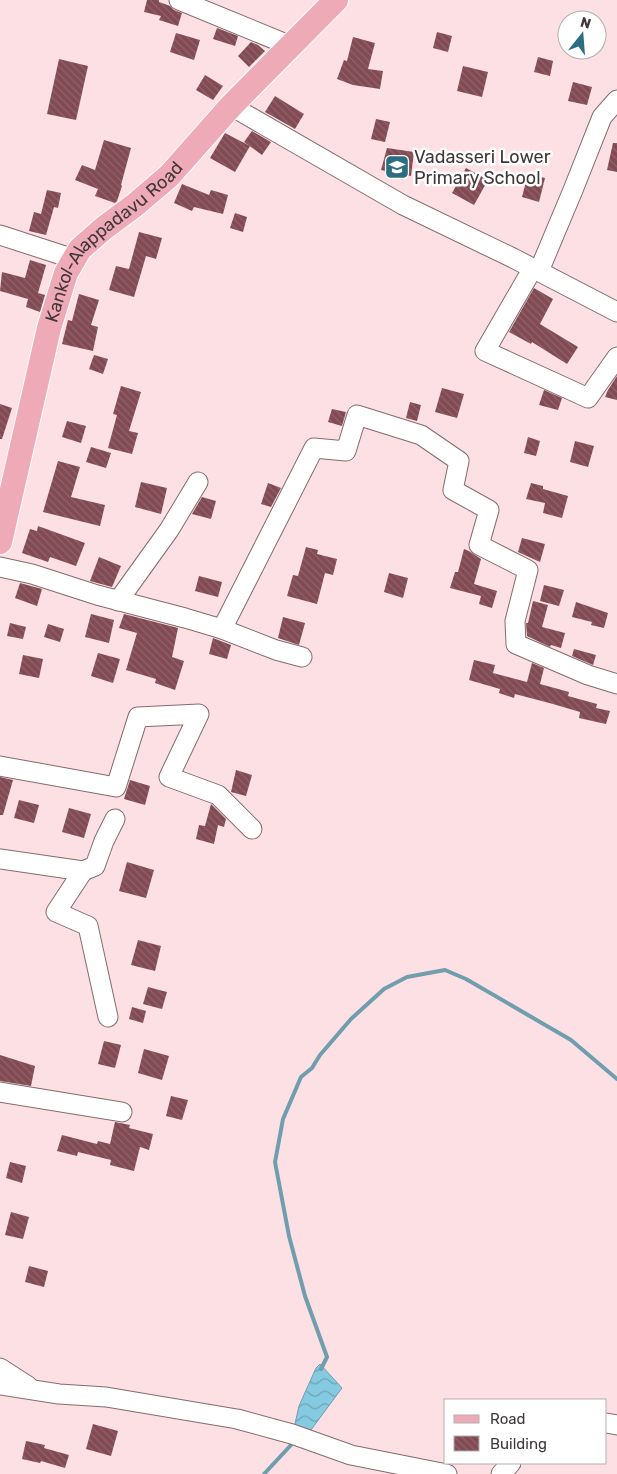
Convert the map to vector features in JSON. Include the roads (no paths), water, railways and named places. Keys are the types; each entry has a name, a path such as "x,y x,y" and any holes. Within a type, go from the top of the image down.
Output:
{"main road":[{"name":"Kankol-Alappadavu Road","path":"0,542 49,328 66,273 80,249 169,176 231,106 336,0"}],"street":[{"path":"179,0 291,46"},
{"path":"617,100 602,117 573,190 536,270 485,351 588,398 617,357"},
{"path":"231,106 403,205 617,312"},
{"path":"0,235 74,259"},
{"path":"222,629 314,448 346,451 357,414 421,435 459,461 453,490 489,510 479,545 528,570 515,621 516,644 588,675 617,684"},
{"path":"118,601 169,530 198,482"},
{"path":"0,567 32,574 118,601 222,629 276,650 302,657"},
{"path":"0,766 116,788 138,716 198,714 169,778 218,795 252,829"},
{"path":"0,859 83,871 95,866 104,841 115,819"},
{"path":"83,871 56,912 88,926 108,1018"},
{"path":"0,1092 122,1112"},
{"path":"0,1368 34,1390"},
{"path":"0,1385 59,1394 106,1397 237,1419 292,1434 351,1455 447,1474"},
{"path":"502,1474 510,1464"}],"water":[{"path":"320,1364 342,1388 308,1434 294,1428 299,1406 316,1368"}],"waterway":[{"path":"321,1369 327,1357 305,1296 289,1236 275,1162 283,1119 301,1077 312,1068 320,1055 351,1019 384,989 407,977 445,970 466,979 571,1040 617,1079"},
{"path":"264,1474 291,1445"}],"place":[{"name":"Vadasseri Lower Primary School","path":"397,167"}]}
